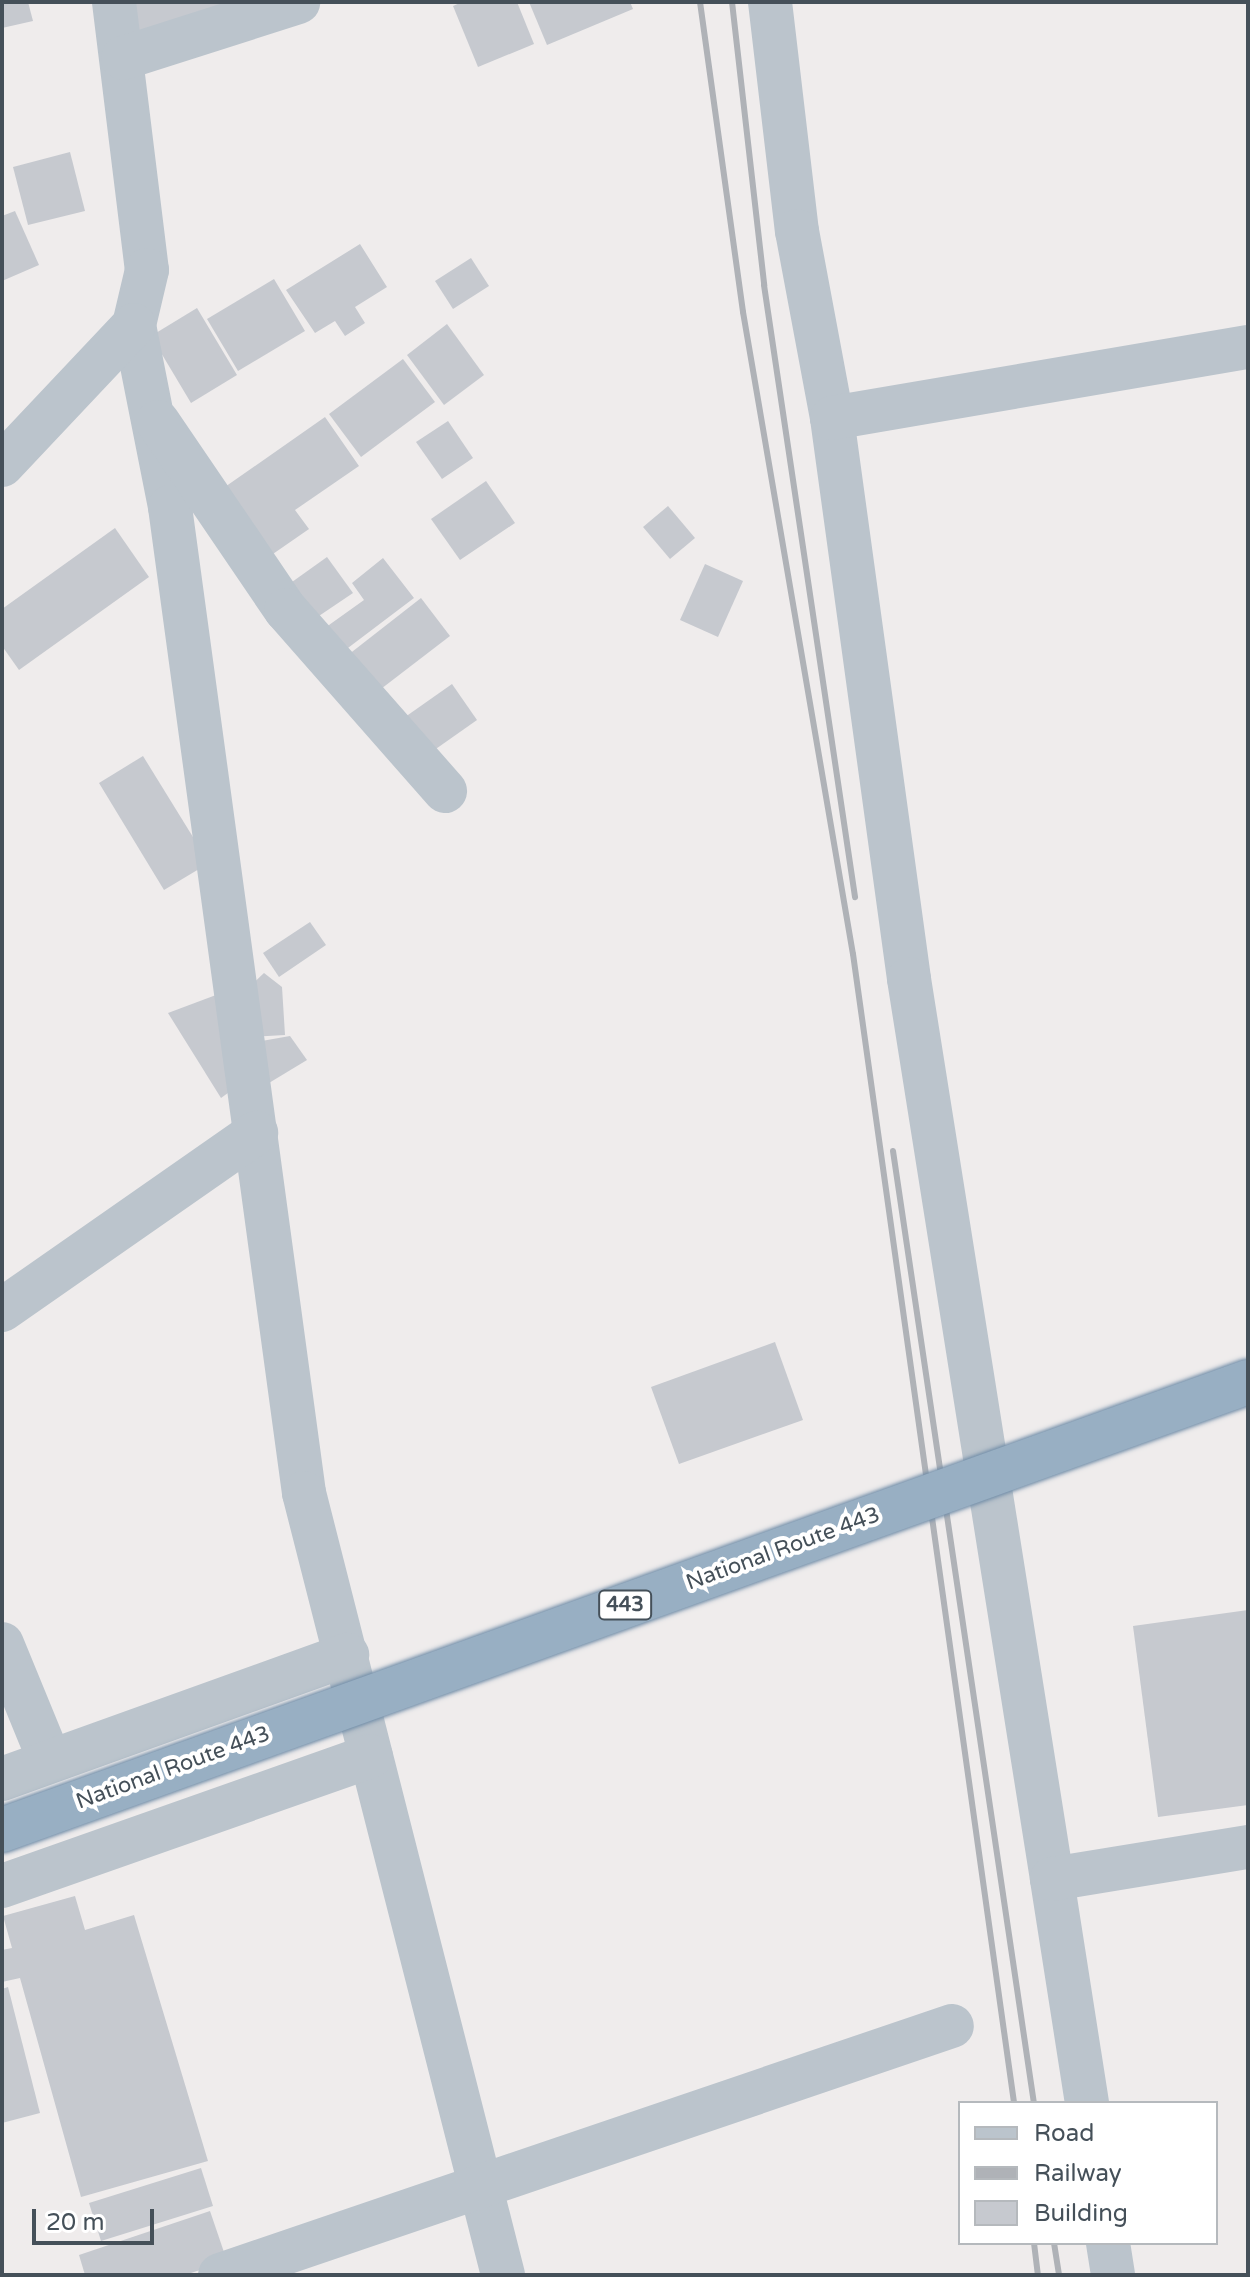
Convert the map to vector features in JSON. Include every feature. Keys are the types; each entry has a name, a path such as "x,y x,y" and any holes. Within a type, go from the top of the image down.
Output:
{"highway":[{"name":"National Route 443","path":"2,1830 1248,1382"}],"street":[{"path":"114,2 147,270 134,325 151,413 256,1133 304,1493 477,2184 503,2275"},
{"path":"123,58 298,2"},
{"path":"770,2 797,231 832,418 909,979 1087,2101"},
{"path":"2,465 134,325"},
{"path":"832,418 1248,347"},
{"path":"151,413 286,610 445,791"},
{"path":"2,1310 256,1133"},
{"path":"2,1644 50,1761"},
{"path":"2,1779 347,1655"},
{"path":"2,1886 371,1756"},
{"path":"1052,1879 1248,1847"},
{"path":"220,2275 477,2184 952,2026"},
{"path":"1108,2245 1113,2275"}],"building":[{"path":"2,2 28,2 33,21 2,28"},
{"path":"125,2 256,2 131,34"},
{"path":"462,2 517,2 534,44 478,67 453,6"},
{"path":"529,2 630,2 633,9 547,45"},
{"path":"70,152 85,211 28,225 13,167"},
{"path":"15,211 39,265 2,281 2,216"},
{"path":"360,244 387,287 355,307 365,323 345,336 335,321 315,333 286,290"},
{"path":"471,258 489,286 453,309 435,281"},
{"path":"274,279 305,331 238,371 207,319"},
{"path":"197,308 237,375 191,403 151,336"},
{"path":"447,324 484,375 444,405 407,355"},
{"path":"403,359 435,402 361,457 329,414"},
{"path":"325,417 359,466 295,510 309,529 270,556 222,489"},
{"path":"448,421 473,458 442,479 416,442"},
{"path":"486,481 515,523 460,560 431,519"},
{"path":"668,506 695,538 670,559 643,527"},
{"path":"115,528 149,577 19,670 2,646 2,609"},
{"path":"327,557 353,593 310,622 285,587"},
{"path":"383,558 414,598 340,654 322,630 364,600 352,583"},
{"path":"705,564 743,581 718,637 680,620"},
{"path":"421,598 450,636 377,692 348,655"},
{"path":"452,684 477,720 423,758 398,722"},
{"path":"143,756 209,863 164,890 99,783"},
{"path":"310,922 326,945 279,977 263,953"},
{"path":"264,973 282,987 285,1035 250,1037 247,989"},
{"path":"216,995 239,1085 221,1098 168,1013"},
{"path":"290,1036 307,1060 264,1086 256,1042"},
{"path":"775,1342 803,1420 679,1464 651,1387"},
{"path":"1248,1610 1248,1805 1158,1817 1133,1626"},
{"path":"75,1896 85,1930 134,1915 208,2161 81,2197 20,1978 2,1982 2,1950 12,1948 3,1916"},
{"path":"8,1987 40,2113 2,2123 2,1989"},
{"path":"201,2168 213,2206 101,2241 89,2203"},
{"path":"210,2211 227,2261 185,2275 85,2275 79,2255"}],"railway":[{"path":"700,2 743,312 853,954 1014,2101"},
{"path":"732,2 764,285 855,897"},
{"path":"893,1151 1034,2101"},
{"path":"1034,2245 1038,2275"},
{"path":"1054,2245 1059,2275"}]}
